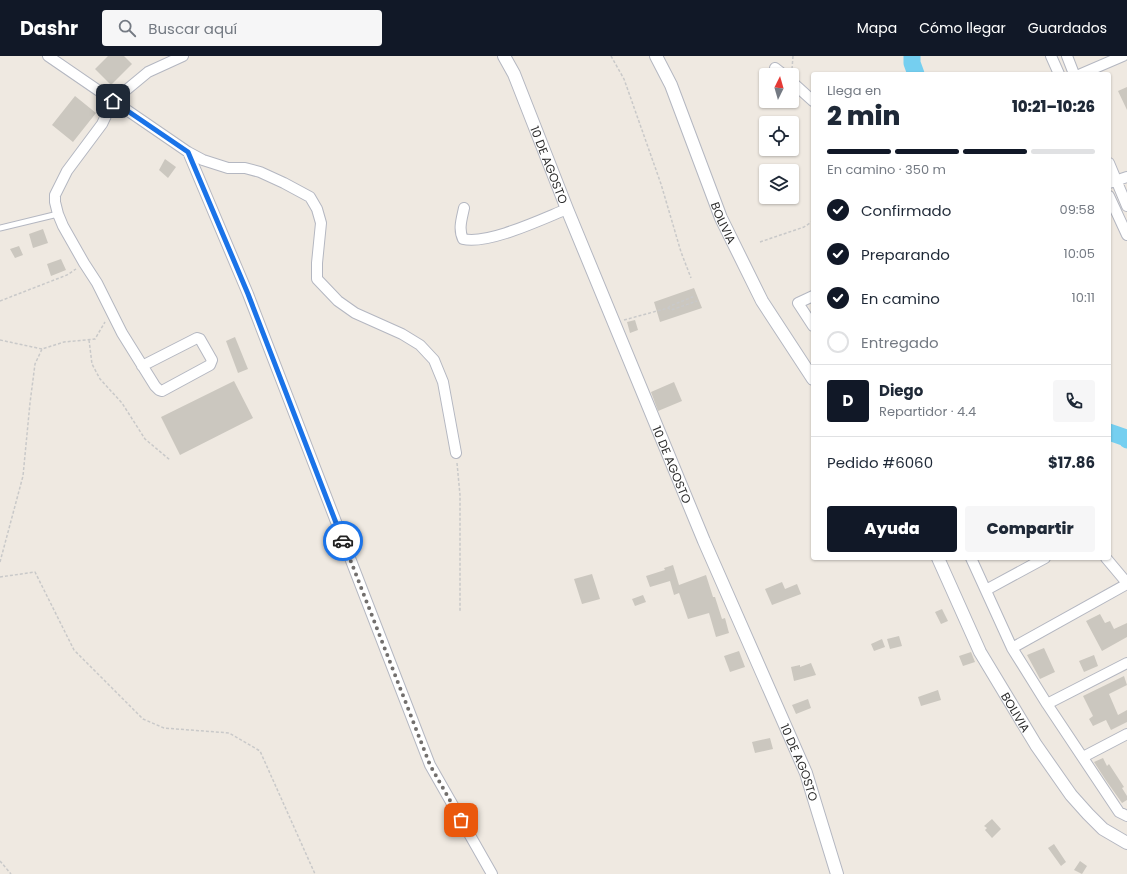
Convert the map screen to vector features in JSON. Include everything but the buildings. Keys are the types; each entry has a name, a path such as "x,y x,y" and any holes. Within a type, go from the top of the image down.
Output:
{"street":[{"path":"48,56 188,152 203,160 228,168 245,168 260,172 310,197 321,223 317,262 317,279 326,291 343,305 355,313 402,334 420,345 434,360 443,382 456,453"},
{"path":"142,366 197,338 200,339 212,360 210,365 162,390 159,390 155,386 142,366 122,333 58,214 55,195 67,171 102,124 113,101 148,72 183,56"},
{"name":"10 DE AGOSTO","path":"504,56 514,74 567,209 707,549 806,773 837,874"},
{"name":"BOLIVIA","path":"656,56 671,85 721,218 762,301 811,376"},
{"path":"1051,56 1058,72"},
{"path":"1067,56 1073,72"},
{"path":"1086,72 1123,56"},
{"path":"799,88 811,99"},
{"path":"188,152 248,294 430,765 492,874"},
{"path":"1127,177 1112,182 1127,206"},
{"path":"1111,200 1127,235"},
{"path":"464,208 460,228 463,239 468,240 475,240 502,234 567,209"},
{"path":"811,297 798,303 811,323"},
{"name":"BOLIVIA","path":"939,560 980,652 1036,745 1071,795 1088,814 1103,829 1127,843"},
{"path":"972,560 1012,648 1047,704 1083,757 1124,812"},
{"path":"986,590 1041,560"},
{"path":"1012,648 1127,584 1108,560"},
{"path":"1047,704 1127,663"},
{"path":"1083,757 1127,734"}],"lane":[{"path":"0,228 58,214"}],"path":[{"path":"612,56 624,79 661,184 681,252 691,278"},
{"path":"792,68 793,56"},
{"path":"760,242 804,227 811,222"},
{"path":"0,301 67,275 84,263"},
{"path":"614,323 668,308 695,296"},
{"path":"668,308 672,310 697,301"},
{"path":"0,340 42,349 64,342 95,339 108,317"},
{"path":"89,340 92,364 100,379 122,403 144,439 170,460"},
{"path":"0,562 23,476 35,364 42,349"},
{"path":"456,453 460,494 460,612"},
{"path":"0,577 35,572 74,650 143,719 164,728 229,733 260,751 315,874"},
{"path":"0,861 11,874"}],"waterway":[{"path":"912,56 912,63 915,72"},
{"path":"1111,433 1126,438 1127,440"}],"way so far":[{"path":"343,541 430,765 461,820"}],"route":[{"path":"113,101 188,152 248,294 343,541"}]}
